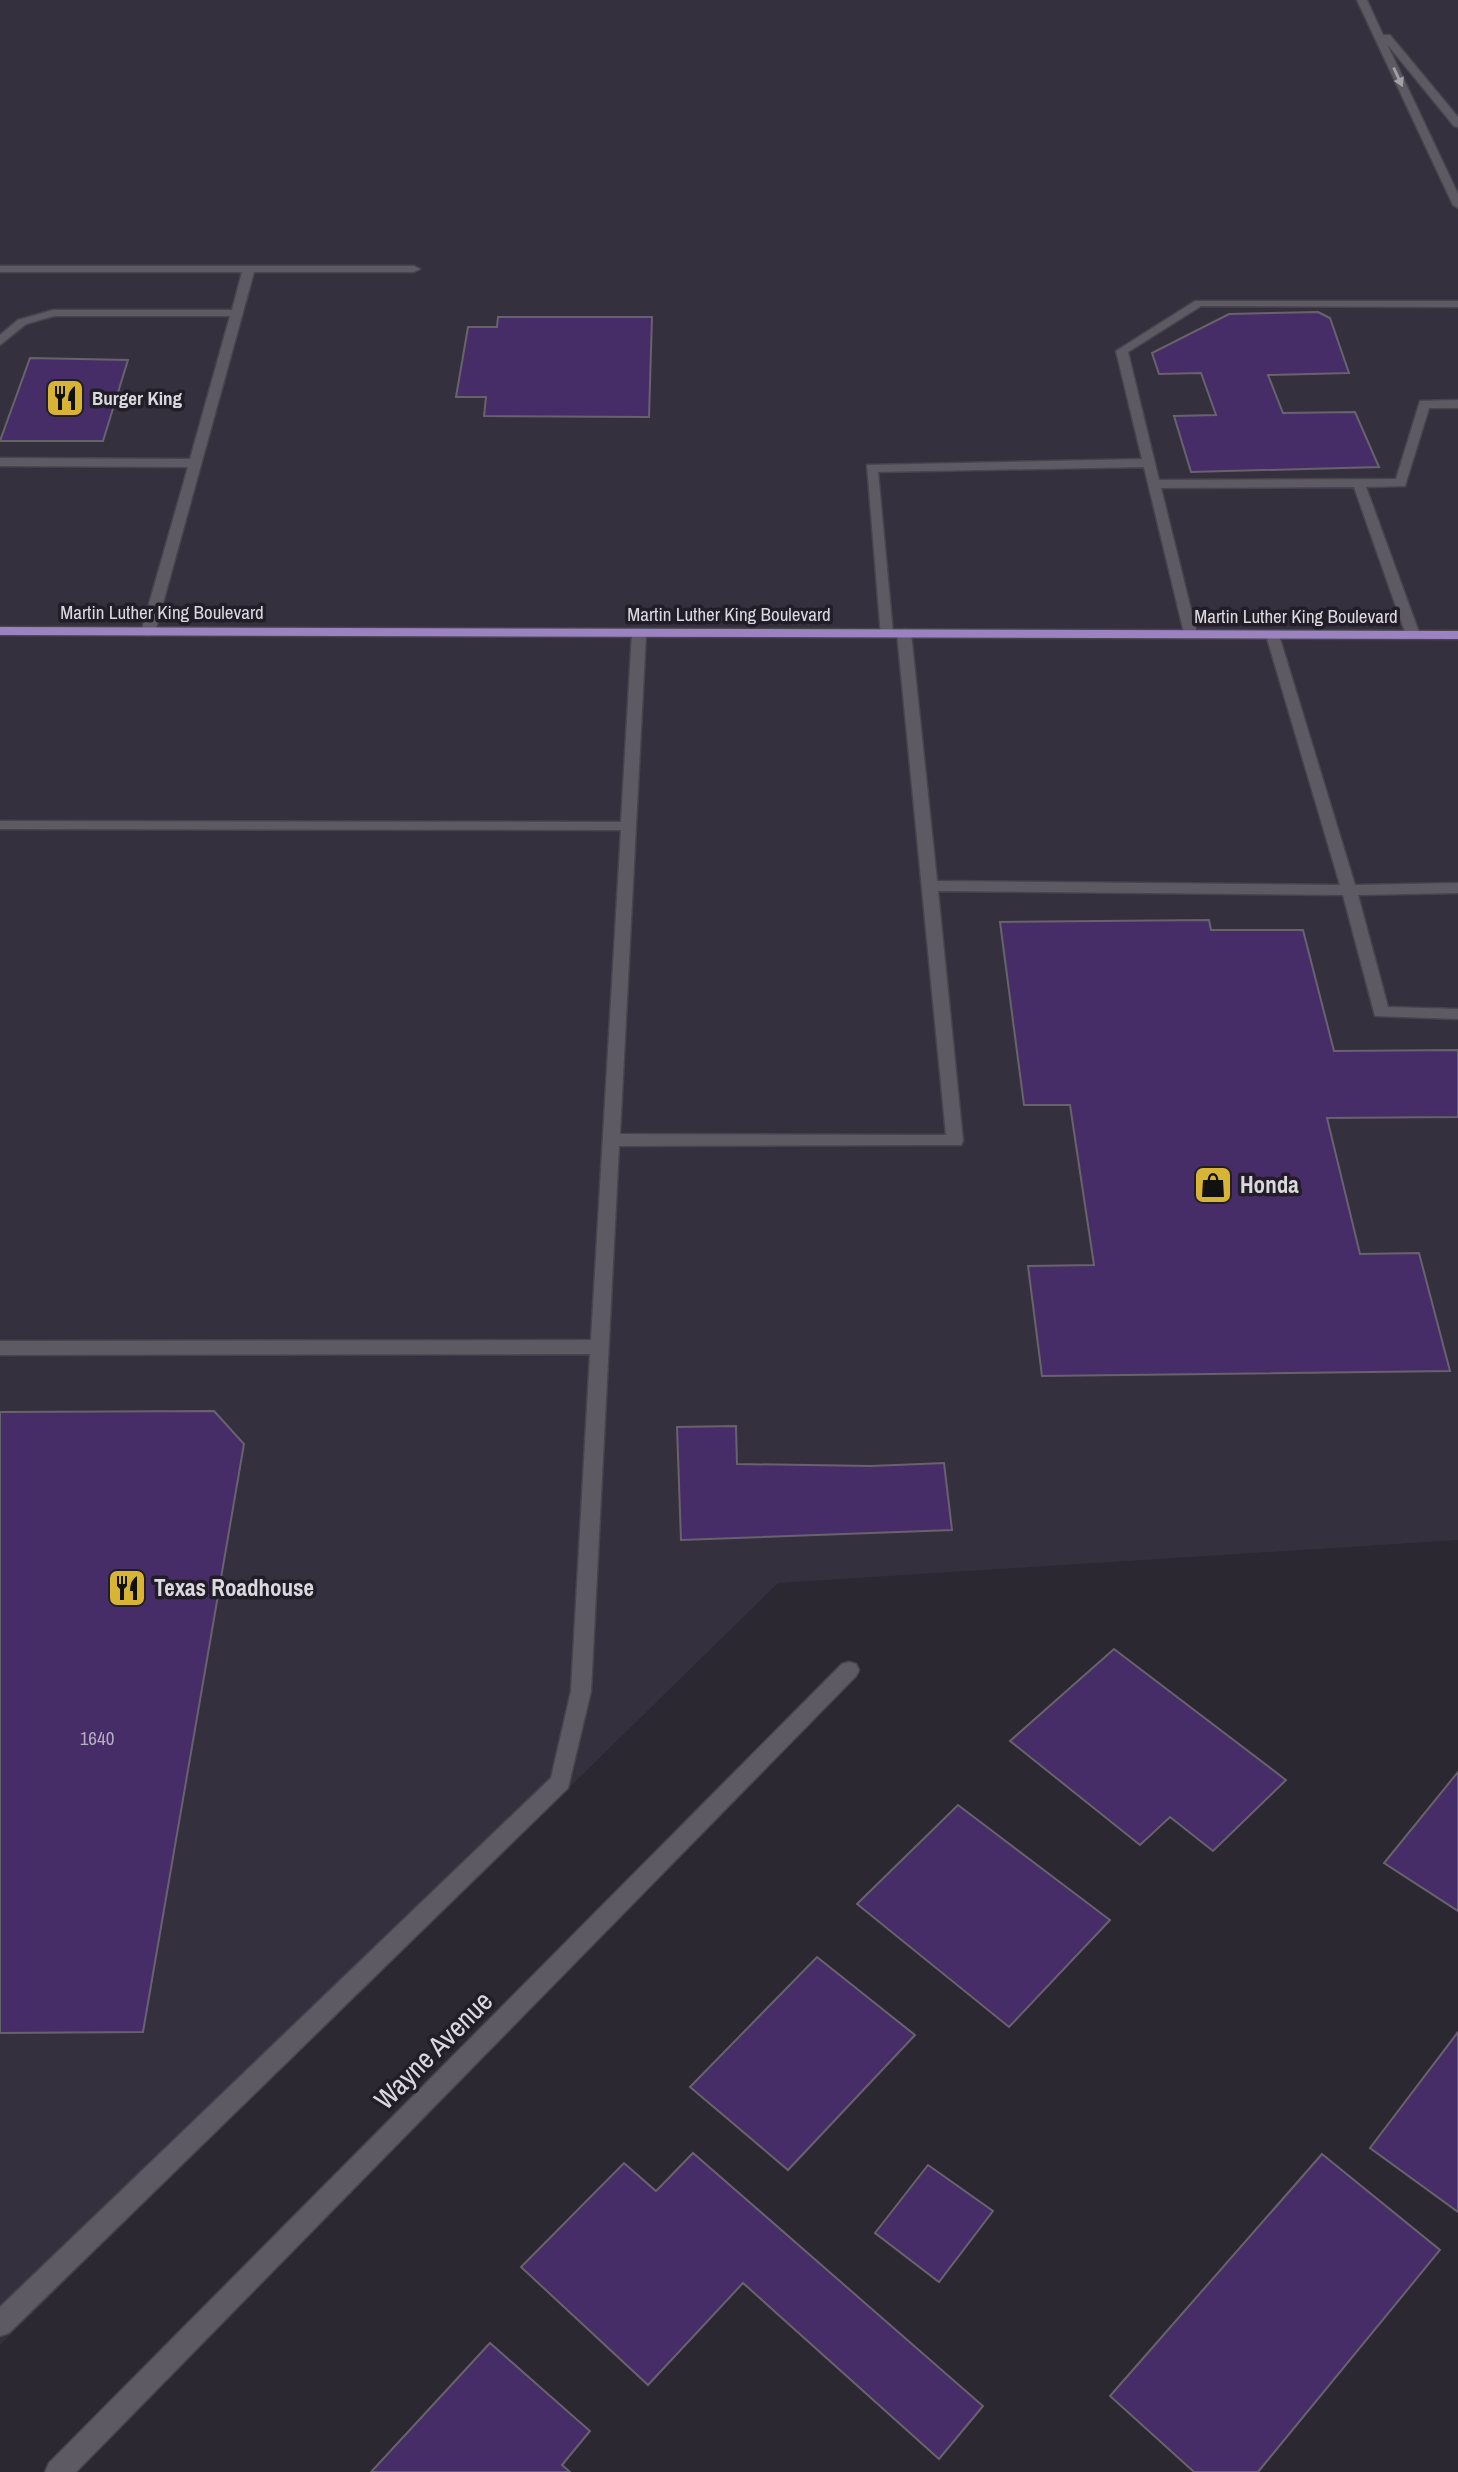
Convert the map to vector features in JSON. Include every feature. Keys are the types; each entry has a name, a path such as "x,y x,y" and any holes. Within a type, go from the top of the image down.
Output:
{"main road":[{"name":"Martin Luther King Boulevard","path":"0,631 1458,635"}],"street":[{"path":"1362,0 1458,205"},
{"path":"1369,15 1458,124"},
{"path":"0,269 414,269"},
{"path":"148,632 249,269"},
{"path":"1190,634 1122,351 1199,303 1458,304"},
{"path":"0,341 22,322 53,313 236,313"},
{"path":"1154,484 1401,484 1424,404 1458,404"},
{"path":"0,462 194,463"},
{"path":"886,633 871,468 1149,463"},
{"path":"1359,484 1413,635"},
{"path":"0,2324 561,1782 581,1691 639,633"},
{"path":"612,1140 955,1142 904,633"},
{"path":"1273,635 1349,890 1381,1012 1458,1014"},
{"path":"0,825 628,826"},
{"path":"929,886 1349,890 1458,888"},
{"path":"0,1348 600,1347"},
{"name":"Wayne Avenue","path":"58,2472 849,1670"}],"shaded area":[{"path":"0,0 1458,0 1458,1540 778,1583 0,2345"}],"building":[{"path":"1318,312 1330,318 1349,373 1268,375 1283,413 1355,412 1379,467 1191,472 1174,416 1216,415 1201,373 1159,374 1152,353 1229,314"},
{"path":"498,317 652,317 649,417 484,416 486,397 456,397 468,327 497,327"},
{"name":"Burger King","path":"30,358 128,360 103,441 0,441"},
{"name":"Honda","path":"1209,920 1211,930 1303,930 1334,1051 1458,1050 1458,1117 1327,1118 1360,1254 1419,1253 1450,1371 1042,1376 1028,1266 1094,1265 1070,1105 1024,1105 1000,922"},
{"path":"214,1411 244,1444 143,2032 0,2033 0,1412"},
{"path":"736,1426 737,1464 871,1466 944,1463 952,1530 681,1540 677,1427"},
{"path":"1114,1649 1286,1780 1213,1851 1170,1817 1140,1845 1010,1741"},
{"path":"1458,1772 1458,1911 1384,1863"},
{"path":"958,1805 1110,1920 1009,2027 857,1904"},
{"path":"817,1957 915,2035 788,2170 690,2087"},
{"path":"1458,2032 1458,2212 1370,2148"},
{"path":"693,2153 983,2406 939,2459 743,2283 648,2385 521,2267 624,2163 656,2191"},
{"path":"1322,2154 1440,2250 1258,2472 1194,2472 1110,2396"},
{"path":"928,2165 993,2211 939,2282 875,2233"},
{"path":"490,2343 590,2431 562,2465 570,2472 371,2472"}],"place":[{"name":"Burger King","path":"65,398"},
{"name":"Honda","path":"1213,1185"},
{"name":"Texas Roadhouse","path":"127,1588"}]}
